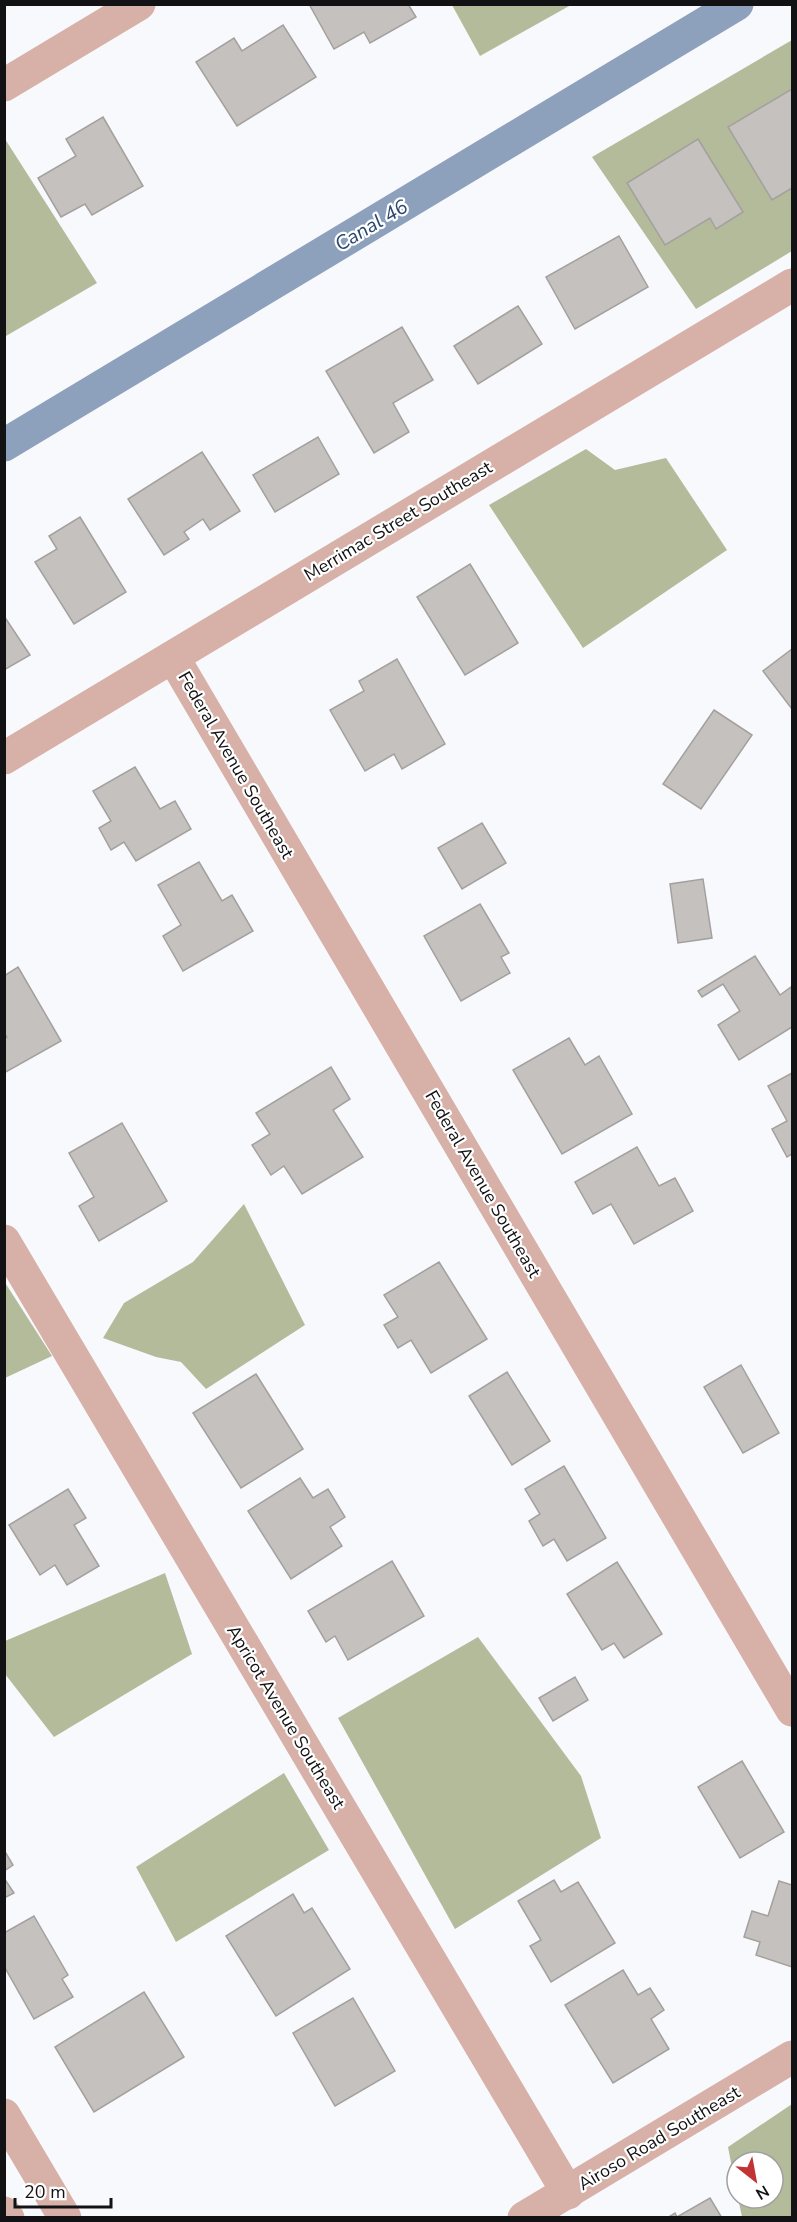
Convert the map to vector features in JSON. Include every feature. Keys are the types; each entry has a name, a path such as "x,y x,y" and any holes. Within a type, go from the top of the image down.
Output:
{"street":[{"path":"4,85 139,4"},
{"name":"Merrimac Street Southeast","path":"4,758 792,285"},
{"name":"Federal Avenue Southeast","path":"173,657 792,1710"},
{"name":"Apricot Avenue Southeast","path":"4,1241 568,2193"},
{"name":"Airoso Road Southeast","path":"524,2217 568,2193 792,2057"},
{"path":"4,2115 65,2217"},
{"path":"4,2213 9,2217"}],"green space":[{"path":"452,5 571,5 480,56"},
{"path":"792,40 792,251 696,309 592,157"},
{"path":"5,139 97,283 6,336 4,333"},
{"path":"586,449 615,470 666,458 727,550 583,648 489,505"},
{"path":"244,1204 305,1325 206,1389 181,1362 156,1357 103,1338 124,1303 193,1262"},
{"path":"4,1281 52,1356 5,1378 4,1378"},
{"path":"165,1573 192,1654 54,1737 5,1674 5,1641"},
{"path":"478,1637 581,1776 601,1838 455,1929 338,1718"},
{"path":"284,1773 329,1850 176,1942 136,1867"},
{"path":"792,2104 792,2217 742,2217 741,2210 785,2210 785,2150 729,2150 728,2147"}],"building":[{"path":"309,4 408,4 416,17 370,43 364,32 334,49"},
{"path":"283,25 316,77 237,126 196,62 234,38 242,51"},
{"path":"792,89 792,188 772,200 728,127"},
{"path":"103,117 143,186 92,215 85,204 61,217 38,178 76,156 66,139"},
{"path":"698,139 743,212 716,229 710,218 665,245 627,183"},
{"path":"619,236 648,287 575,329 546,277"},
{"path":"518,306 542,344 478,384 454,346"},
{"path":"402,327 433,380 393,403 409,432 374,453 326,371"},
{"path":"318,437 339,474 275,512 253,475"},
{"path":"202,452 240,511 210,530 203,519 184,532 189,539 164,555 128,499"},
{"path":"80,517 126,592 74,624 35,562 57,549 49,536"},
{"path":"470,564 518,643 465,675 417,597"},
{"path":"4,616 30,655 4,670"},
{"path":"792,649 792,709 763,671"},
{"path":"397,659 445,744 402,769 394,754 365,771 330,710 364,691 359,681"},
{"path":"714,710 752,735 701,809 663,784"},
{"path":"135,767 160,809 175,801 191,829 136,861 124,842 111,850 99,828 111,821 93,791"},
{"path":"482,823 506,863 462,889 438,848"},
{"path":"199,862 222,901 232,895 253,931 183,971 163,936 181,925 158,885"},
{"path":"703,879 712,938 678,943 670,884"},
{"path":"480,904 509,953 501,957 510,973 461,1001 424,936"},
{"path":"755,956 780,995 791,987 792,1027 739,1060 718,1025 740,1011 723,984 702,997 698,991"},
{"path":"18,967 61,1041 4,1073 4,1039 7,1037 4,1033 4,976"},
{"path":"569,1038 585,1065 599,1056 632,1114 562,1154 513,1070"},
{"path":"331,1067 350,1099 333,1110 363,1157 302,1194 284,1166 271,1175 252,1145 270,1134 256,1113"},
{"path":"792,1073 792,1154 787,1157 772,1129 787,1121 768,1086"},
{"path":"122,1123 167,1201 99,1241 79,1206 94,1197 69,1153"},
{"path":"637,1147 659,1186 675,1178 693,1211 634,1244 611,1204 593,1214 575,1182"},
{"path":"439,1262 487,1339 431,1373 411,1340 398,1348 384,1325 398,1317 384,1295"},
{"path":"741,1365 779,1433 743,1453 704,1387"},
{"path":"507,1372 550,1441 512,1465 469,1396"},
{"path":"256,1374 303,1449 241,1488 193,1413"},
{"path":"564,1466 606,1538 567,1561 554,1539 543,1546 529,1521 540,1514 525,1489"},
{"path":"300,1478 313,1498 328,1489 345,1517 330,1527 342,1546 291,1579 248,1511"},
{"path":"68,1489 86,1518 74,1525 99,1566 67,1585 55,1565 40,1575 9,1525"},
{"path":"392,1561 424,1616 348,1660 335,1636 326,1642 308,1611"},
{"path":"617,1562 662,1634 624,1658 614,1643 602,1650 567,1594"},
{"path":"575,1677 588,1700 553,1721 539,1698"},
{"path":"742,1761 784,1832 740,1858 698,1787"},
{"path":"4,1850 13,1865 4,1871"},
{"path":"4,1878 14,1893 4,1898"},
{"path":"554,1880 561,1892 578,1882 615,1943 551,1982 530,1946 541,1940 518,1901"},
{"path":"779,1881 792,1885 792,1967 756,1955 760,1942 744,1937 752,1911 768,1916"},
{"path":"293,1894 304,1913 312,1908 350,1969 276,2016 226,1936"},
{"path":"34,1916 68,1975 62,1979 73,1997 34,2019 4,1966 4,1933"},
{"path":"623,1970 638,1995 650,1988 664,2010 651,2019 669,2049 613,2083 565,2005"},
{"path":"144,1992 184,2057 94,2112 55,2047"},
{"path":"353,1998 395,2071 335,2106 293,2033"},
{"path":"710,2198 722,2218 667,2218 675,2213 677,2217"}],"waterway":[{"name":"Canal 46","path":"4,445 737,4"}]}
